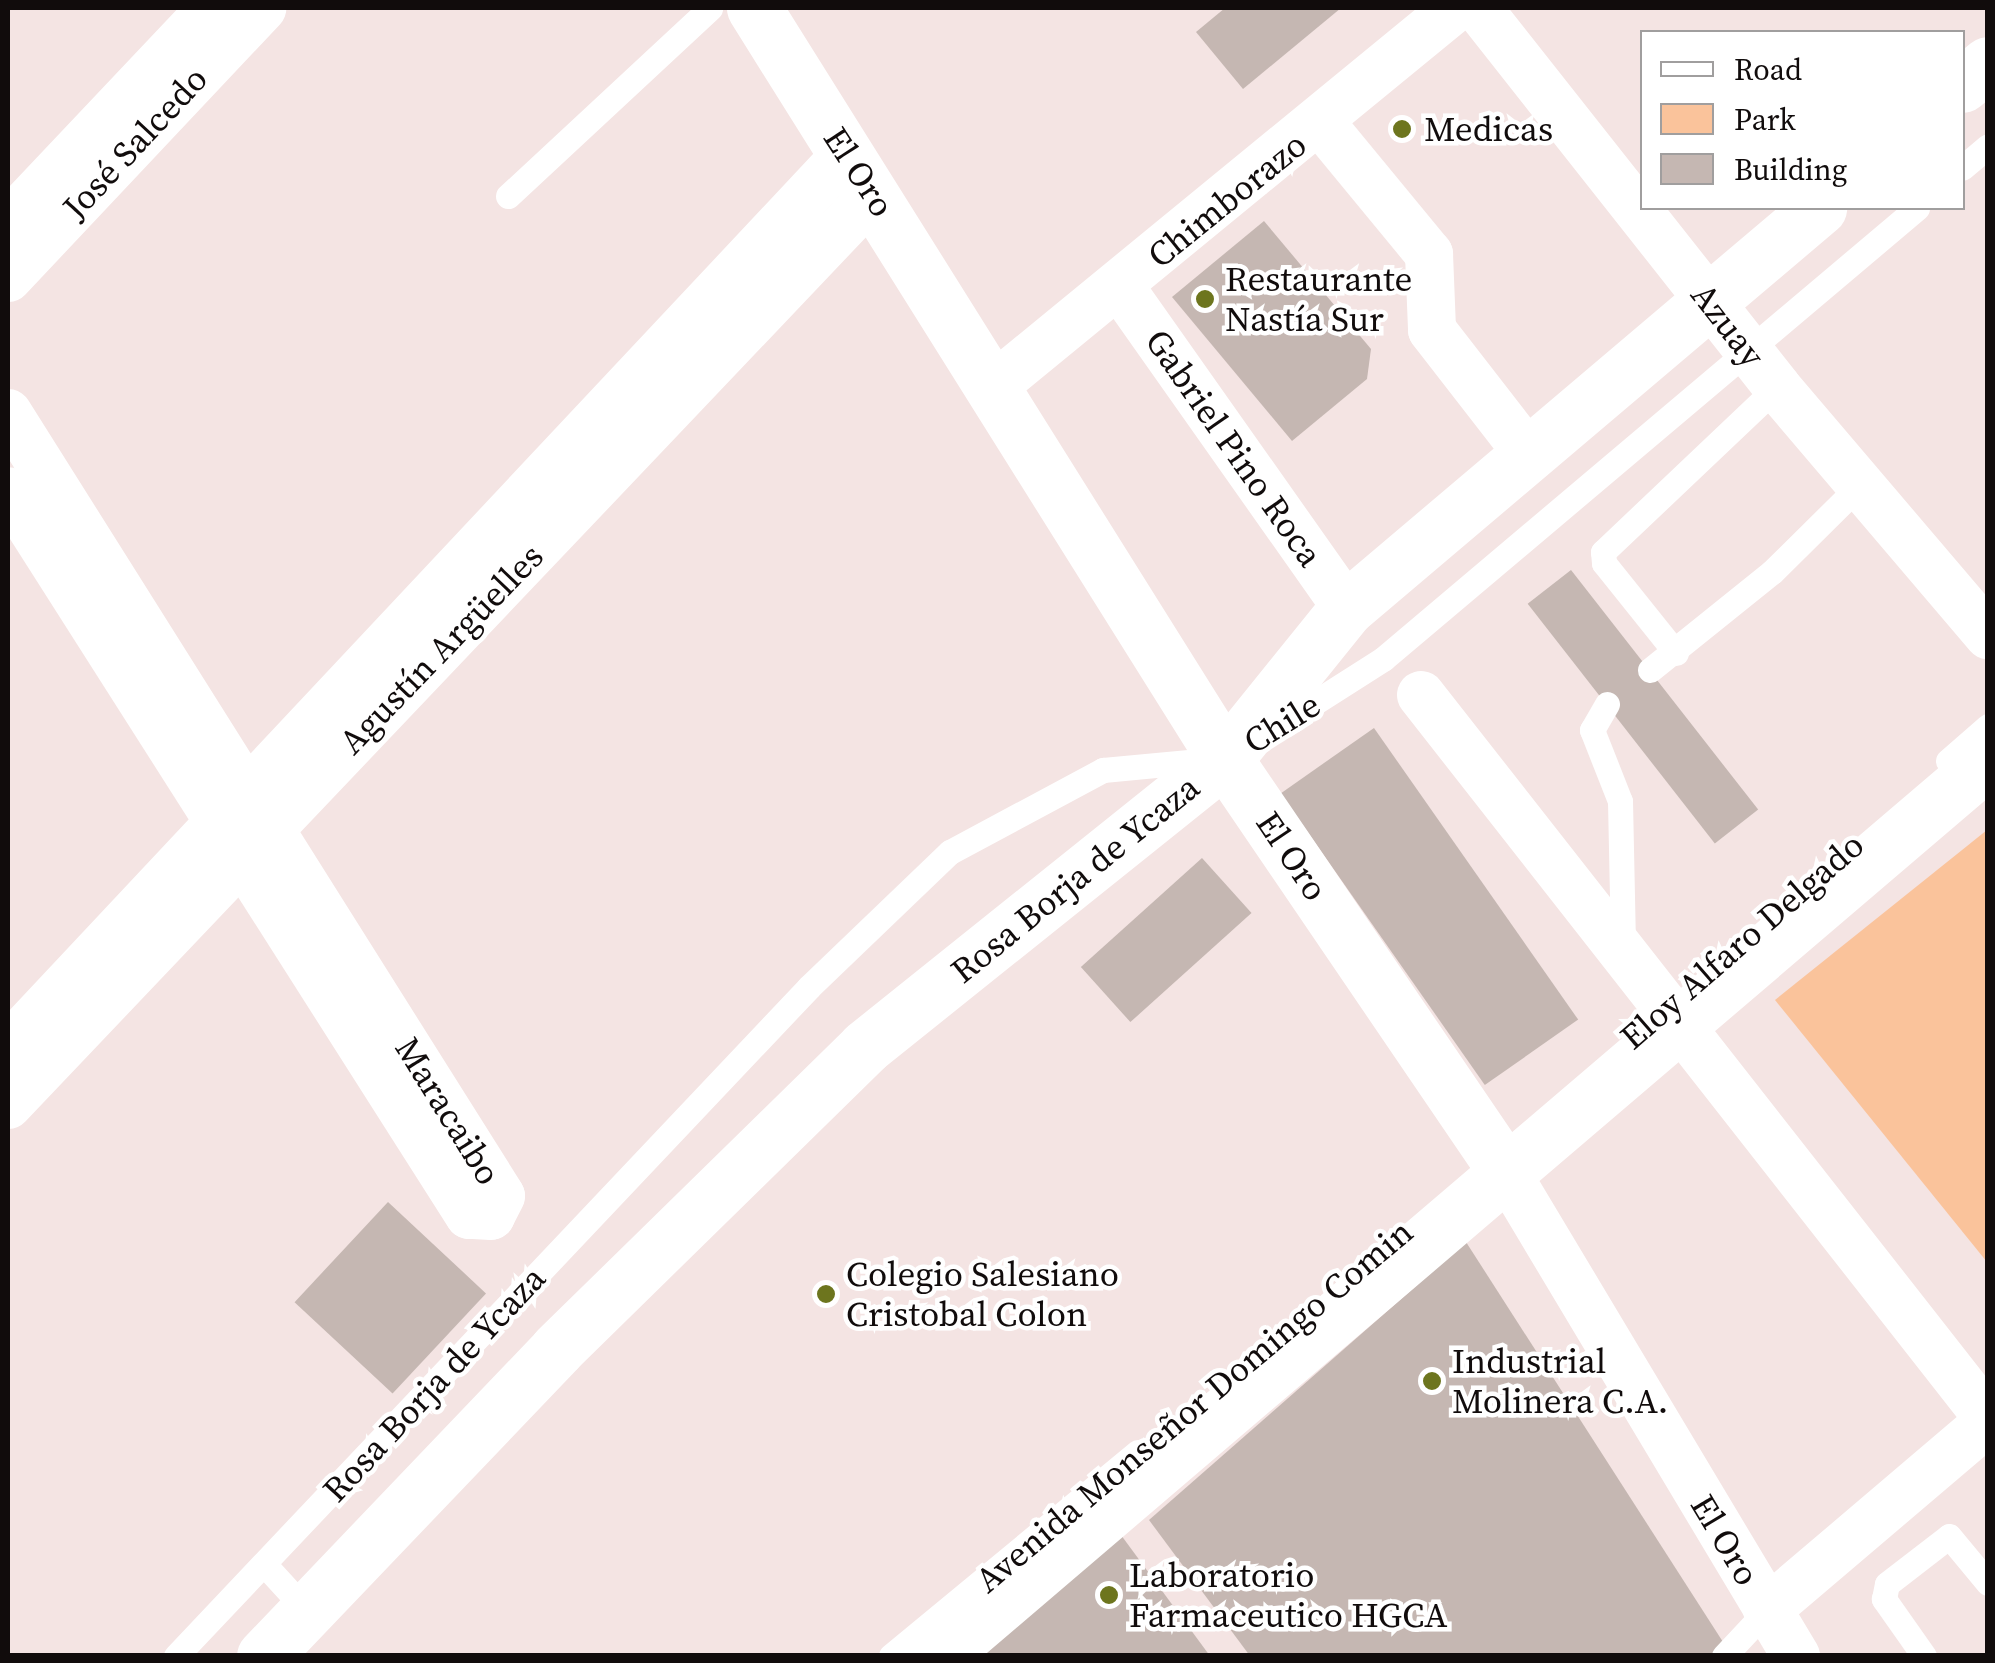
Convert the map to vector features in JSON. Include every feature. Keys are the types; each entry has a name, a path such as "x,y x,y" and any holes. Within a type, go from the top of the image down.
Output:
{"main road":[{"name":"El Oro","path":"754,8 1225,759 1502,1165"},
{"path":"1965,83 1988,64"},
{"name":"Chile","path":"1225,759 1348,608 1816,210"},
{"name":"Rosa Borja de Ycaza","path":"264,1656 557,1348 865,1047 1225,759"},
{"name":"Eloy Alfaro Delgado","path":"1502,1165 1672,1018 1988,761"},
{"name":"Avenida Monseñor Domingo Comin","path":"940,1656 1502,1165"}],"street":[{"name":"José Salcedo","path":"8,223 211,8"},
{"name":"José Salcedo","path":"8,278 262,8"},
{"name":"Chimborazo","path":"994,386 1120,288 1455,8"},
{"name":"Azuay","path":"1478,8 1764,370 1988,635"},
{"path":"1321,122 1429,254 1432,330 1529,455"},
{"name":"Agustín Argüelles","path":"8,1105 243,826 860,174"},
{"name":"Gabriel Pino Roca","path":"1120,288 1348,608"},
{"name":"Maracaibo","path":"8,413 243,826 470,1214 492,1216 502,1196 243,826 8,491"},
{"path":"1420,695 1988,1420 1767,1610"},
{"name":"Agustín Argüelles","path":"8,1046 243,826"},
{"name":"El Oro","path":"1502,1165 1796,1656"}],"lane":[{"path":"508,196 710,8"},
{"path":"1965,165 1988,146"},
{"name":"Chile","path":"1225,759 1383,659 1764,370 1915,210"},
{"path":"1676,654 1604,564 1603,552 1764,370"},
{"path":"1650,670 1676,654 1861,484"},
{"path":"1607,704 1592,730 1620,801 1624,958"},
{"name":"Eloy Alfaro Delgado","path":"1672,1018 1988,726"},
{"name":"Rosa Borja de Ycaza","path":"176,1656 795,1001 950,852 1103,770 1225,759"},
{"name":"Avenida Monseñor Domingo Comin","path":"891,1656 1502,1165"},
{"path":"1924,1656 1884,1599 1886,1584 1949,1536 1988,1584"},
{"path":"264,1564 307,1612"},
{"path":"1724,1656 1767,1610"}],"green space":[{"path":"1987,830 1987,1262 1775,1000"}],"building":[{"path":"1225,8 1341,8 1243,89 1196,32"},
{"path":"1264,221 1371,349 1367,379 1292,441 1172,297"},
{"path":"1571,570 1758,810 1715,843 1528,604"},
{"path":"1374,728 1578,1020 1485,1085 1281,793"},
{"path":"1202,858 1252,913 1130,1022 1081,967"},
{"path":"388,1202 486,1293 393,1394 295,1302"},
{"name":"Industrial Molinera C.A.","path":"1466,1242 1732,1656 1250,1656 1149,1520"},
{"name":"Laboratorio Farmaceutico HGCA","path":"1121,1535 1210,1656 981,1656"}],"place":[{"name":"Medicas","path":"1402,129"},
{"name":"Restaurante Nastía Sur","path":"1205,299"},
{"name":"Colegio Salesiano Cristobal Colon","path":"826,1294"},
{"name":"Industrial Molinera C.A.","path":"1432,1381"},
{"name":"Laboratorio Farmaceutico HGCA","path":"1109,1595"}]}
